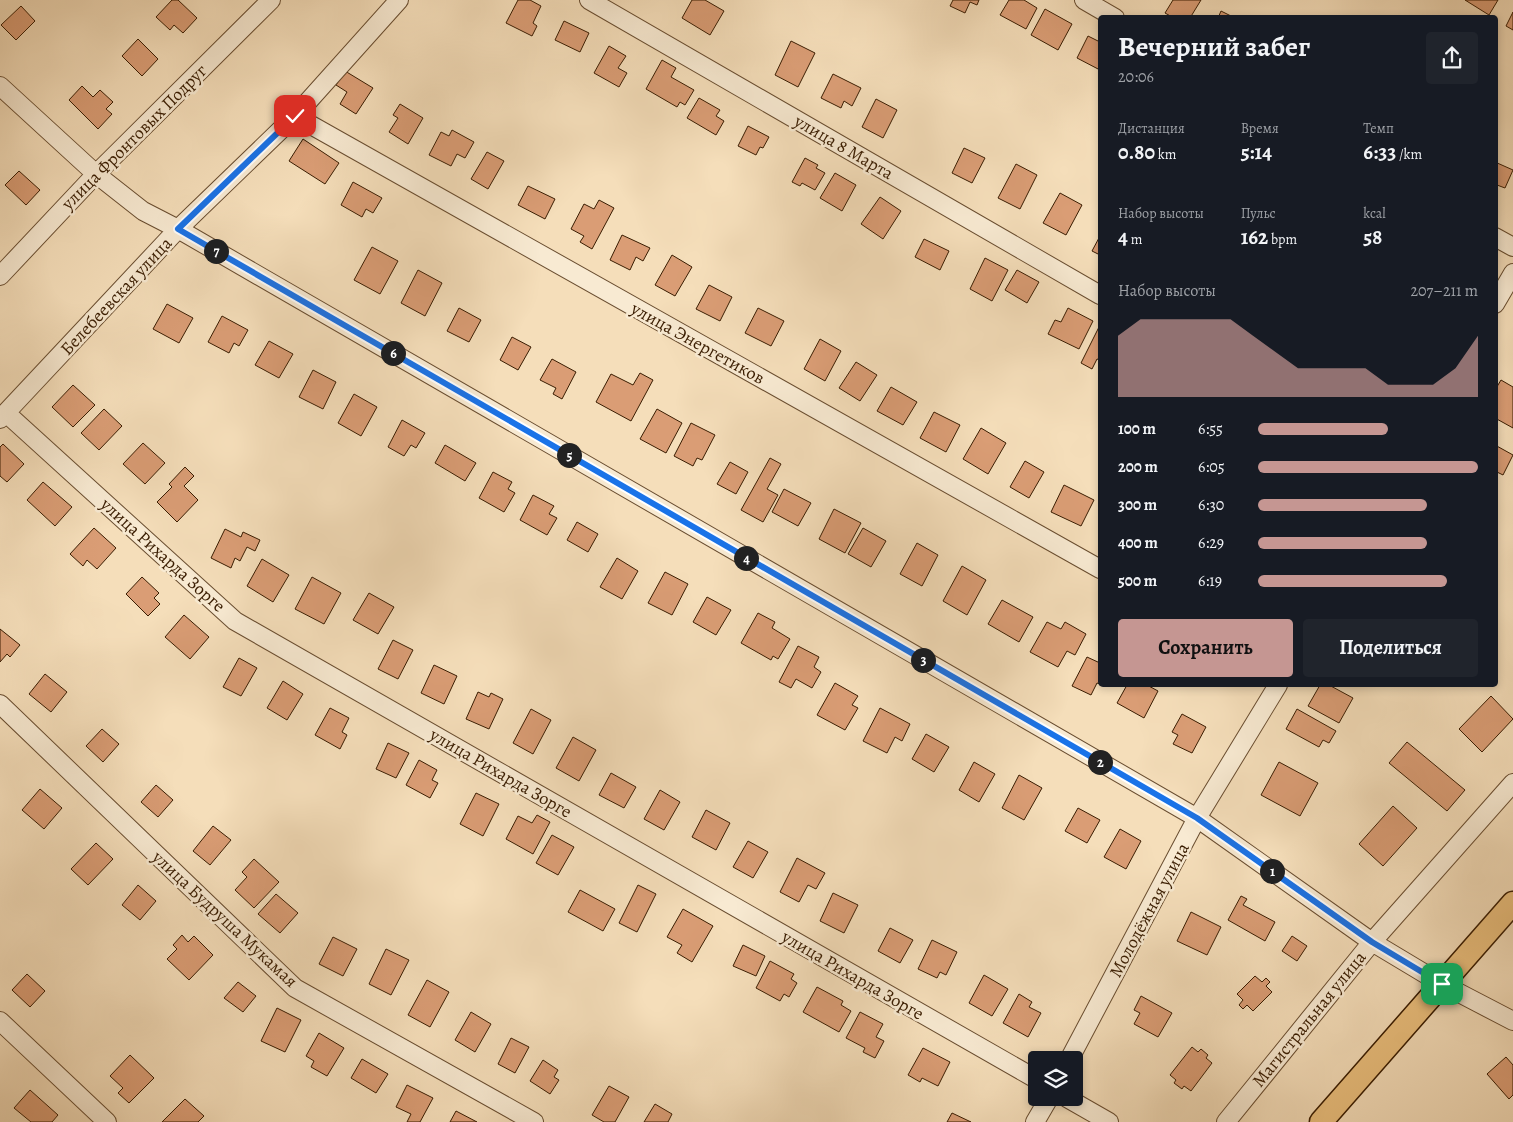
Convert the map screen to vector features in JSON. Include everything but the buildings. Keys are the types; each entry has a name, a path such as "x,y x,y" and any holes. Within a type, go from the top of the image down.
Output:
{"main road":[{"path":"1321,1122 1513,903"}],"street":[{"name":"улица Фронтовых Подруг","path":"0,276 96,174 271,0"},
{"name":"Белебеевская улица","path":"3,416 178,229 295,116 399,0"},
{"name":"улица 8 Марта","path":"589,0 1098,294"},
{"path":"1084,0 1110,15"},
{"path":"0,86 96,174 143,211 178,229 1197,818 1372,942 1442,984 1513,1021"},
{"name":"улица Энергетиков","path":"295,116 1098,568"},
{"path":"1498,238 1513,247"},
{"path":"1498,299 1513,273"},
{"name":"улица Рихарда Зорге","path":"3,416 235,621 1028,1075"},
{"name":"Молодёжная улица","path":"1074,1051 1197,818 1277,687"},
{"name":"улица Будруша Мукамая","path":"0,704 295,988 534,1122"},
{"name":"Магистральная улица","path":"1226,1122 1372,942 1513,783"},
{"path":"0,1021 107,1122"},
{"path":"1035,1122 1044,1106"},
{"path":"1081,1106 1109,1122"}],"route":[{"path":"295,116 178,229 1197,818 1372,942 1442,984"}]}
